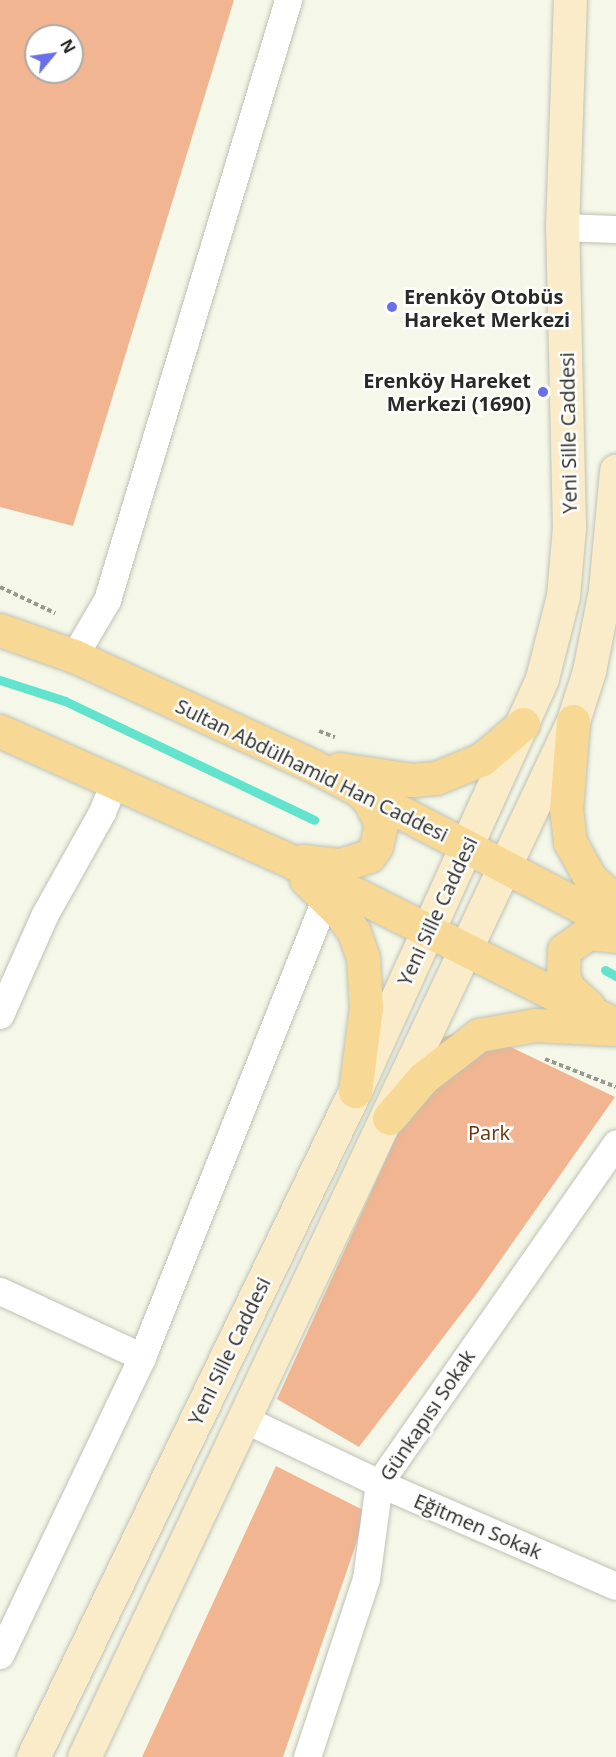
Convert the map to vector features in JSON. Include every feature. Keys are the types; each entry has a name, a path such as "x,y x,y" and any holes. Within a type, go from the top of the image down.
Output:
{"main road":[{"name":"Yeni Sille Caddesi","path":"33,1757 355,1091 542,678 568,562 571,486 562,227 570,0"},
{"path":"84,1757 242,1418 389,1118 573,721 589,670 605,590 616,471"},
{"name":"Sultan Abdülhamid Han Caddesi","path":"0,630 75,656 313,766 616,926"},
{"path":"573,721 566,808 570,842 590,878 616,902"},
{"path":"313,766 412,780 436,778 482,759 523,724"},
{"path":"0,731 115,780 280,856 616,1026"},
{"path":"280,856 340,866 369,856 376,846 381,824 370,801 359,790"},
{"path":"280,856 326,898 354,932 366,975 366,1008 355,1091"},
{"path":"616,936 588,933 574,940 561,961 569,989 616,1026"},
{"path":"389,1118 430,1071 479,1035 535,1025 616,1026"}],"street":[{"path":"75,656 107,600 288,0"},
{"path":"562,227 616,229"},
{"path":"0,1015 45,914 115,780"},
{"path":"0,1655 142,1357 326,898"},
{"name":"Günkapısı Sokak","path":"307,1757 366,1579 379,1483 616,1143"},
{"path":"0,1291 142,1357"},
{"name":"Eğitmen Sokak","path":"242,1418 379,1483 616,1586"}],"green space":[{"path":"0,0 234,0 73,526 0,507"},
{"name":"Park","path":"471,1028 615,1097 478,1292 359,1447 277,1399 441,1038"},
{"path":"276,1466 367,1512 283,1757 142,1757"}],"waterway":[{"path":"0,680 65,701 314,820"},
{"path":"605,970 616,976"}],"place":[{"name":"Erenköy Otobüs Hareket Merkezi","path":"392,307"},
{"name":"Erenköy Hareket Merkezi (1690)","path":"543,392"}]}
